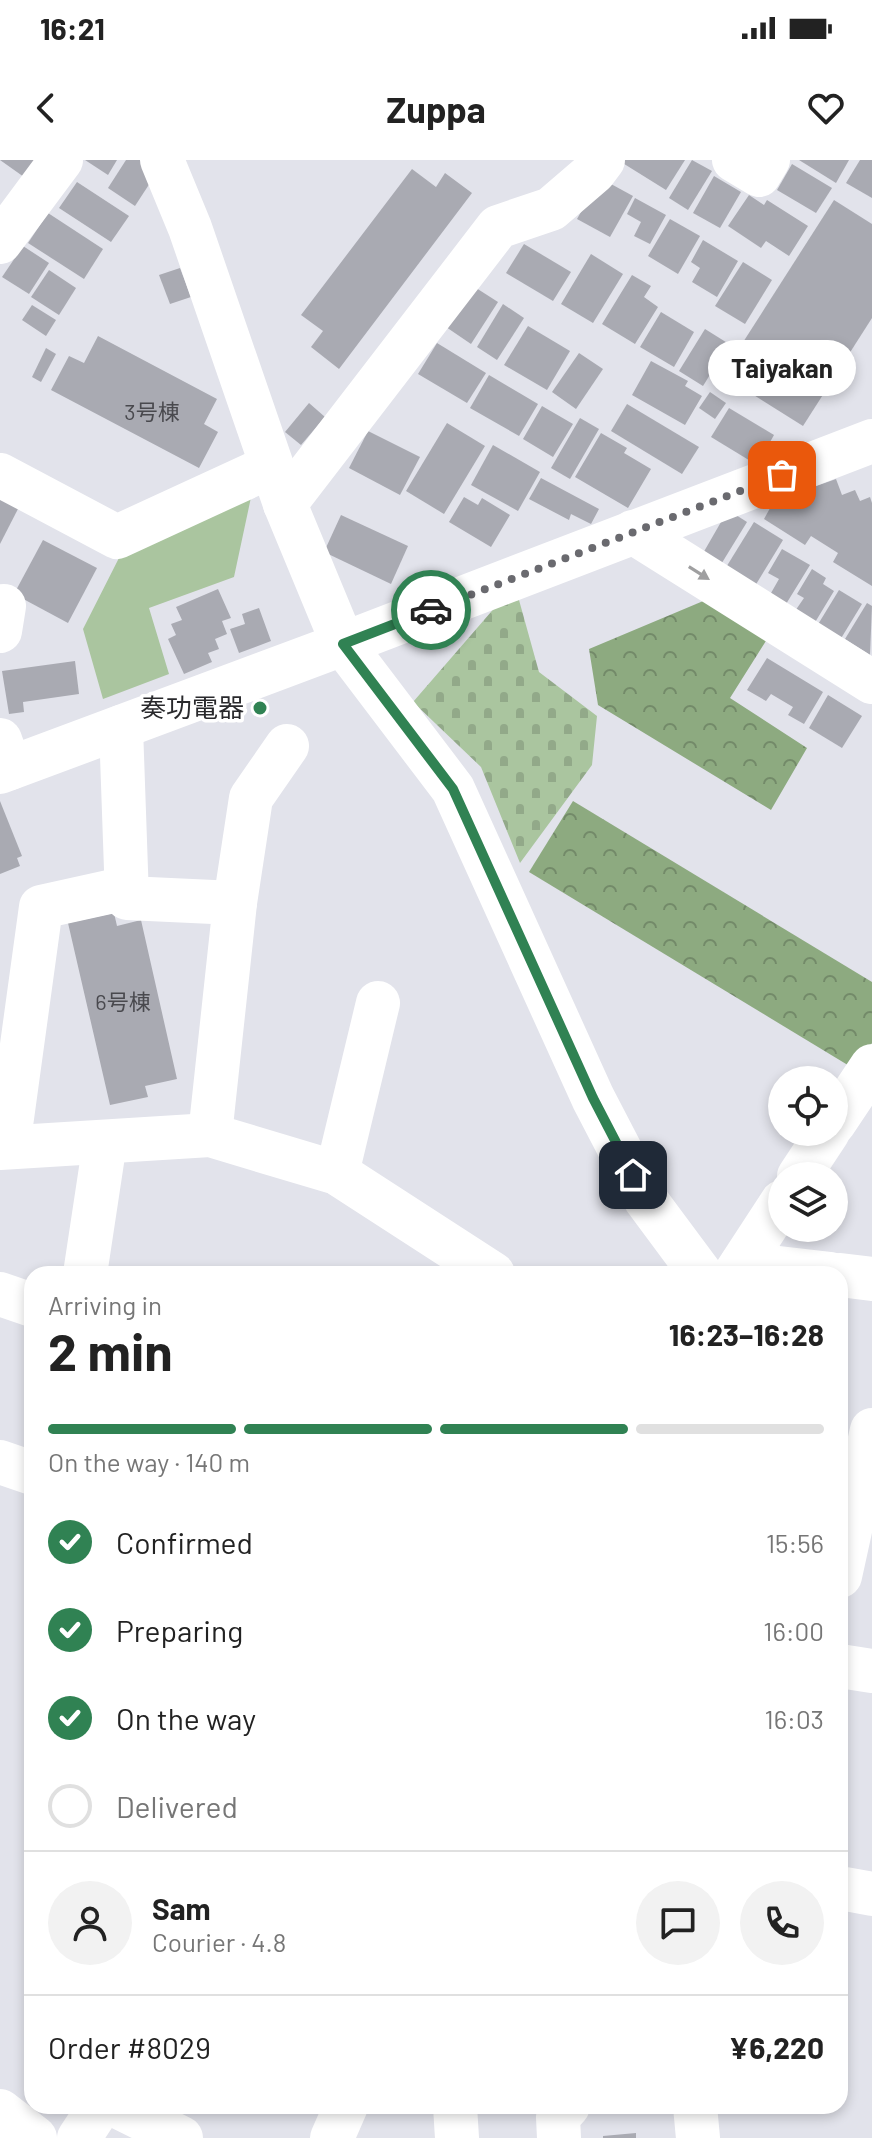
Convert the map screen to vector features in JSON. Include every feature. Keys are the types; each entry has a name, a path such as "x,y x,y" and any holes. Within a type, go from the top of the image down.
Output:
{"street":[{"path":"0,242 61,160"},
{"path":"162,160 190,228 278,485 343,644 453,789 593,1098 646,1200 720,1266"},
{"path":"0,475 117,537 278,485 498,227 551,209 594,172 603,160"},
{"path":"734,160 759,175 768,160"},
{"path":"3,760 121,727 872,441"},
{"path":"633,532 872,682"},
{"path":"121,727 127,898 235,903"},
{"path":"210,1135 235,903 251,798 287,746"},
{"path":"127,888 41,907 4,1147 210,1135 337,1173 481,1266"},
{"path":"337,1173 378,1003"},
{"path":"848,1102 872,1066"},
{"path":"86,1266 105,1142"},
{"path":"730,1266 768,1219"},
{"path":"848,1276 872,1279"},
{"path":"0,1294 24,1302"},
{"path":"848,1540 872,1430"},
{"path":"0,1462 24,1470"},
{"path":"848,1589 872,1591"},
{"path":"848,1667 872,1671"},
{"path":"848,1890 872,1894"},
{"path":"0,2111 35,2138"},
{"path":"79,2138 95,2114"},
{"path":"133,2114 181,2138"},
{"path":"332,2138 342,2114"},
{"path":"456,2114 457,2138"},
{"path":"559,2138 558,2117 561,2114"},
{"path":"696,2114 698,2138"}],"green space":[{"path":"253,488 234,577 149,608 169,674 103,699 83,629 122,552"},
{"path":"708,599 769,636 730,698 807,748 771,810 598,705 589,649"},
{"path":"519,600 539,672 597,716 592,765 520,863 481,767 413,702 497,605"},
{"path":"573,801 872,982 872,1043 856,1070 529,872"}],"building":[{"path":"0,160 35,160 24,177"},
{"path":"85,160 117,160 108,175"},
{"path":"126,160 158,160 163,163 135,206 108,188"},
{"path":"622,160 685,160 666,190"},
{"path":"692,160 712,171 688,210 669,198"},
{"path":"799,160 849,160 836,183"},
{"path":"860,160 872,160 872,198 846,183"},
{"path":"792,164 832,188 816,213 777,190"},
{"path":"412,169 436,187 445,173 472,193 339,369 311,347 323,331 301,315"},
{"path":"714,176 741,192 720,228 693,213"},
{"path":"600,178 633,196 610,237 577,219"},
{"path":"77,182 129,216 111,242 59,208"},
{"path":"749,195 764,205 767,200 808,226 789,256 766,241 761,248 728,226"},
{"path":"635,198 666,215 650,244 634,236 641,222 627,214"},
{"path":"834,200 872,224 872,318 803,426 722,375"},
{"path":"48,213 103,249 84,279 28,243"},
{"path":"670,219 700,236 678,274 648,256"},
{"path":"703,240 738,261 717,297 692,282 700,268 691,262"},
{"path":"524,244 571,272 553,301 506,273"},
{"path":"23,246 49,263 29,294 2,277"},
{"path":"591,254 623,274 593,323 561,304"},
{"path":"743,262 772,280 745,324 715,306"},
{"path":"180,268 191,297 170,304 159,275"},
{"path":"49,270 76,288 59,315 31,297"},
{"path":"632,275 651,286 644,297 658,307 635,344 602,324"},
{"path":"473,286 498,302 471,344 446,327"},
{"path":"503,304 524,318 497,360 477,347"},
{"path":"32,305 56,320 46,336 22,320"},
{"path":"661,312 694,332 674,367 640,347"},
{"path":"528,326 570,351 547,390 504,365"},
{"path":"705,329 729,344 703,386 679,371"},
{"path":"98,336 217,399 204,424 218,432 199,468 51,390 69,356 84,363"},
{"path":"437,343 486,373 467,403 418,374"},
{"path":"46,348 56,354 41,382 32,377"},
{"path":"579,353 603,369 576,409 552,392"},
{"path":"651,361 688,381 685,386 702,396 685,425 632,395"},
{"path":"489,375 538,404 519,436 470,408"},
{"path":"710,392 726,403 715,419 699,408"},
{"path":"309,403 325,417 301,445 285,432"},
{"path":"627,404 699,447 682,474 611,431"},
{"path":"542,406 573,424 553,457 523,439"},
{"path":"729,408 774,435 757,465 711,437"},
{"path":"580,418 599,429 570,479 551,468"},
{"path":"447,423 485,446 444,514 406,491"},
{"path":"368,431 420,457 400,495 349,468"},
{"path":"601,433 627,448 624,453 651,469 628,508 575,477"},
{"path":"493,445 540,472 518,511 471,485"},
{"path":"541,478 599,509 591,524 571,514 569,520 529,499"},
{"path":"836,479 842,495 855,490 860,501 870,497 872,586 833,562 838,553 811,536 805,545 764,519 774,501"},
{"path":"0,495 20,505 0,544"},
{"path":"464,497 478,505 482,498 510,515 491,547 449,522"},
{"path":"341,515 408,546 391,584 324,552"},
{"path":"736,515 747,522 720,566 702,555 721,522"},
{"path":"754,522 783,540 755,586 725,569"},
{"path":"43,540 97,568 68,623 14,594"},
{"path":"782,549 810,565 783,609 767,600 779,579 768,573"},
{"path":"812,569 826,578 823,584 834,591 814,624 793,614 804,598 797,594"},
{"path":"218,589 231,618 222,621 227,634 215,639 219,649 208,653 212,662 184,674 168,639 176,635 171,624 182,620 176,607"},
{"path":"839,590 862,604 840,640 817,626"},
{"path":"867,603 872,606 870,655 845,639"},
{"path":"259,608 271,641 239,653 230,629 245,624 242,614"},
{"path":"767,658 823,692 804,724 788,715 793,707 771,694 766,701 747,690"},
{"path":"75,661 79,694 23,702 24,712 9,714 2,671"},
{"path":"828,695 862,716 842,748 809,728"},
{"path":"0,801 22,856 17,858 20,866 0,874"},
{"path":"114,913 117,926 141,920 177,1079 145,1086 148,1097 110,1105 68,923"},
{"path":"636,2133 636,2138 603,2138 603,2136"}],"way so far":[{"path":"431,610 782,475"}],"place":[{"name":"Taiyakan","path":"782,475"},
{"name":"奏功電器","path":"260,708"}],"route":[{"path":"431,610 343,644 453,789 593,1098 633,1175"}]}
